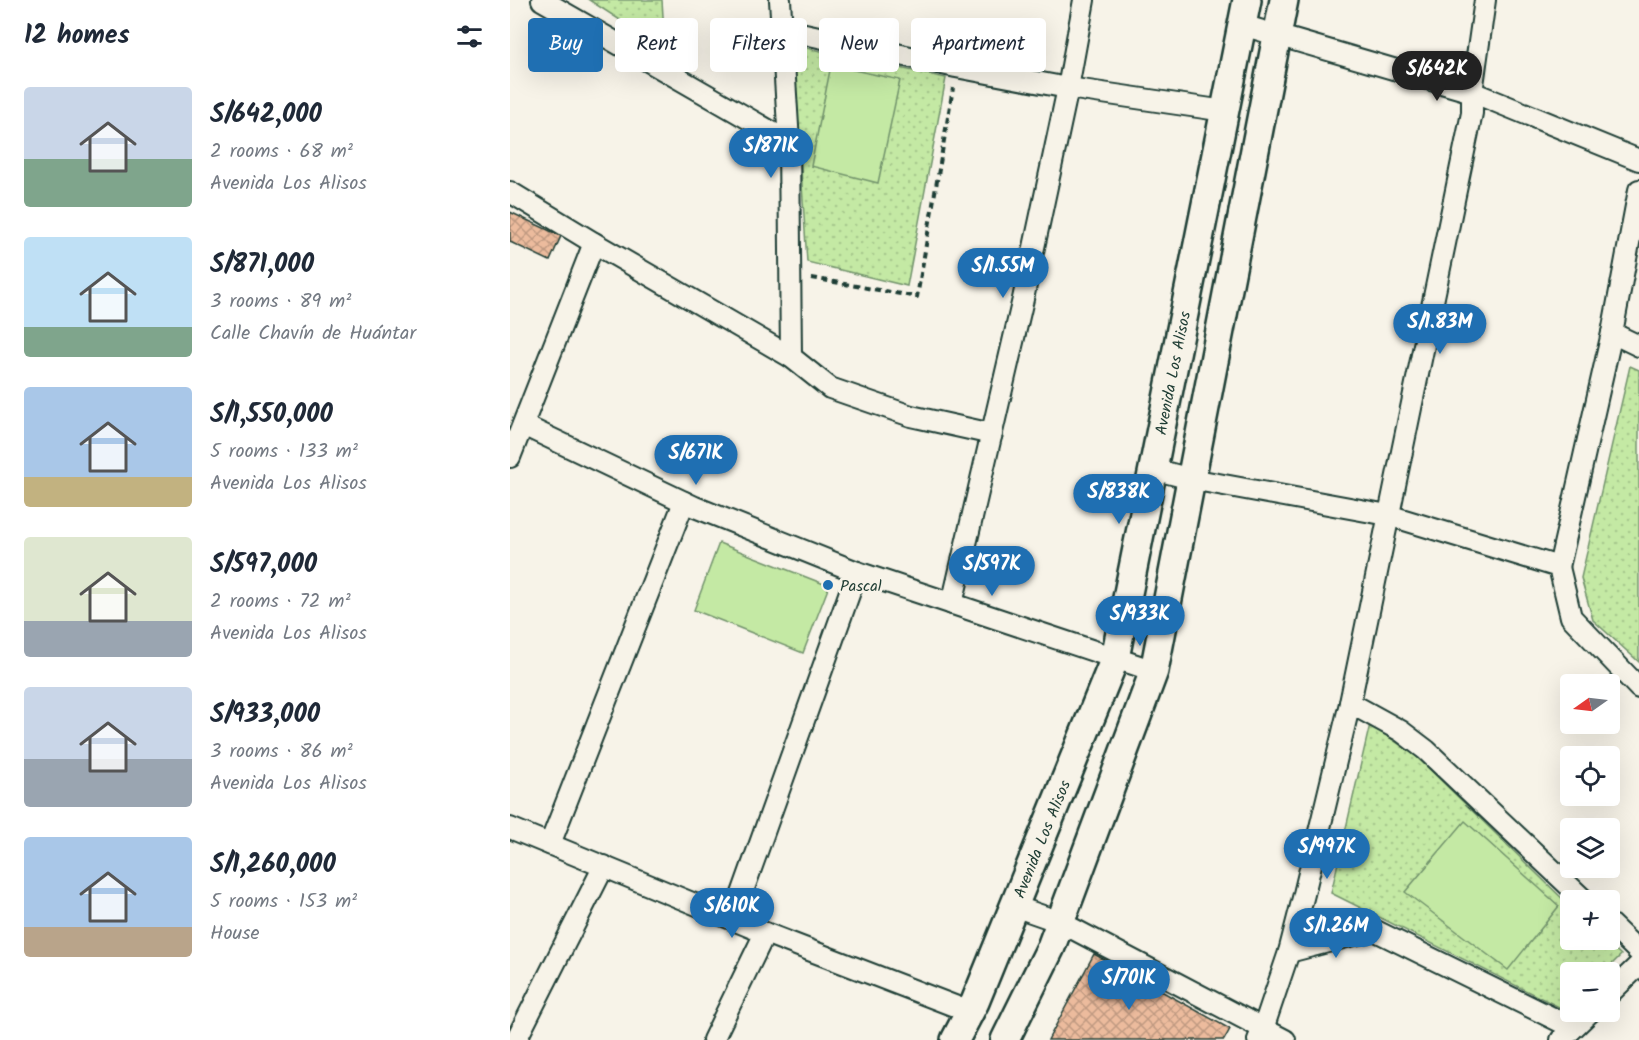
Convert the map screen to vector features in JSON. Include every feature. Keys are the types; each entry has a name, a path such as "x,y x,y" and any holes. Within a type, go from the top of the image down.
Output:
{"street":[{"path":"542,0 789,142"},
{"path":"780,0 781,18"},
{"path":"952,604 1068,88 1084,0"},
{"path":"1005,1040 1051,947 1154,671 1284,0"},
{"path":"1261,1035 1289,952 1350,703 1472,113 1472,92 1485,0"},
{"path":"1245,13 1277,35 1472,92 1639,160"},
{"name":"Avenida Los Alisos","path":"955,1040 970,1012 1115,658 1245,13"},
{"path":"807,34 911,57"},
{"path":"785,72 789,142 791,357"},
{"path":"983,72 1068,88 1225,111"},
{"path":"1639,190 1612,333 1559,567 1571,617 1639,688"},
{"path":"510,192 791,357 830,388 911,416 992,434"},
{"path":"510,457 594,243"},
{"path":"1612,333 1639,346"},
{"path":"523,424 684,502 858,572 1154,671"},
{"path":"1153,469 1191,479 1388,515 1559,567"},
{"path":"550,844 684,502"},
{"path":"733,919 858,572"},
{"path":"1350,703 1401,731 1426,750 1573,890"},
{"path":"510,828 765,933 970,1012"},
{"path":"516,1040 604,866"},
{"path":"1014,906 1060,922 1261,1035 1285,1040"},
{"path":"1289,952 1374,930 1567,1034 1580,1022"},
{"path":"713,1040 765,933"},
{"path":"1620,934 1639,952"},
{"path":"1620,983 1639,965"}],"path":[{"path":"790,274 917,297 955,72"}],"green space":[{"path":"589,0 662,0 663,18 617,18"},
{"path":"807,48 819,51 819,72 899,72 899,68 946,78 907,286 807,262 795,72 807,72"},
{"path":"830,72 863,72 900,80 878,183 811,166"},
{"path":"1630,366 1639,370 1639,662 1593,620 1581,578"},
{"path":"719,543 829,586 803,653 694,610"},
{"path":"1370,724 1416,756 1560,896 1560,950 1616,950 1621,955 1614,962 1560,962 1560,1008 1331,893"},
{"path":"1465,821 1559,906 1508,970 1405,892"}],"building":[{"path":"510,212 561,236 550,261 510,242"},
{"path":"1094,954 1230,1029 1224,1040 1048,1040"}],"place":[{"name":"Pascal","path":"828,585"}]}
